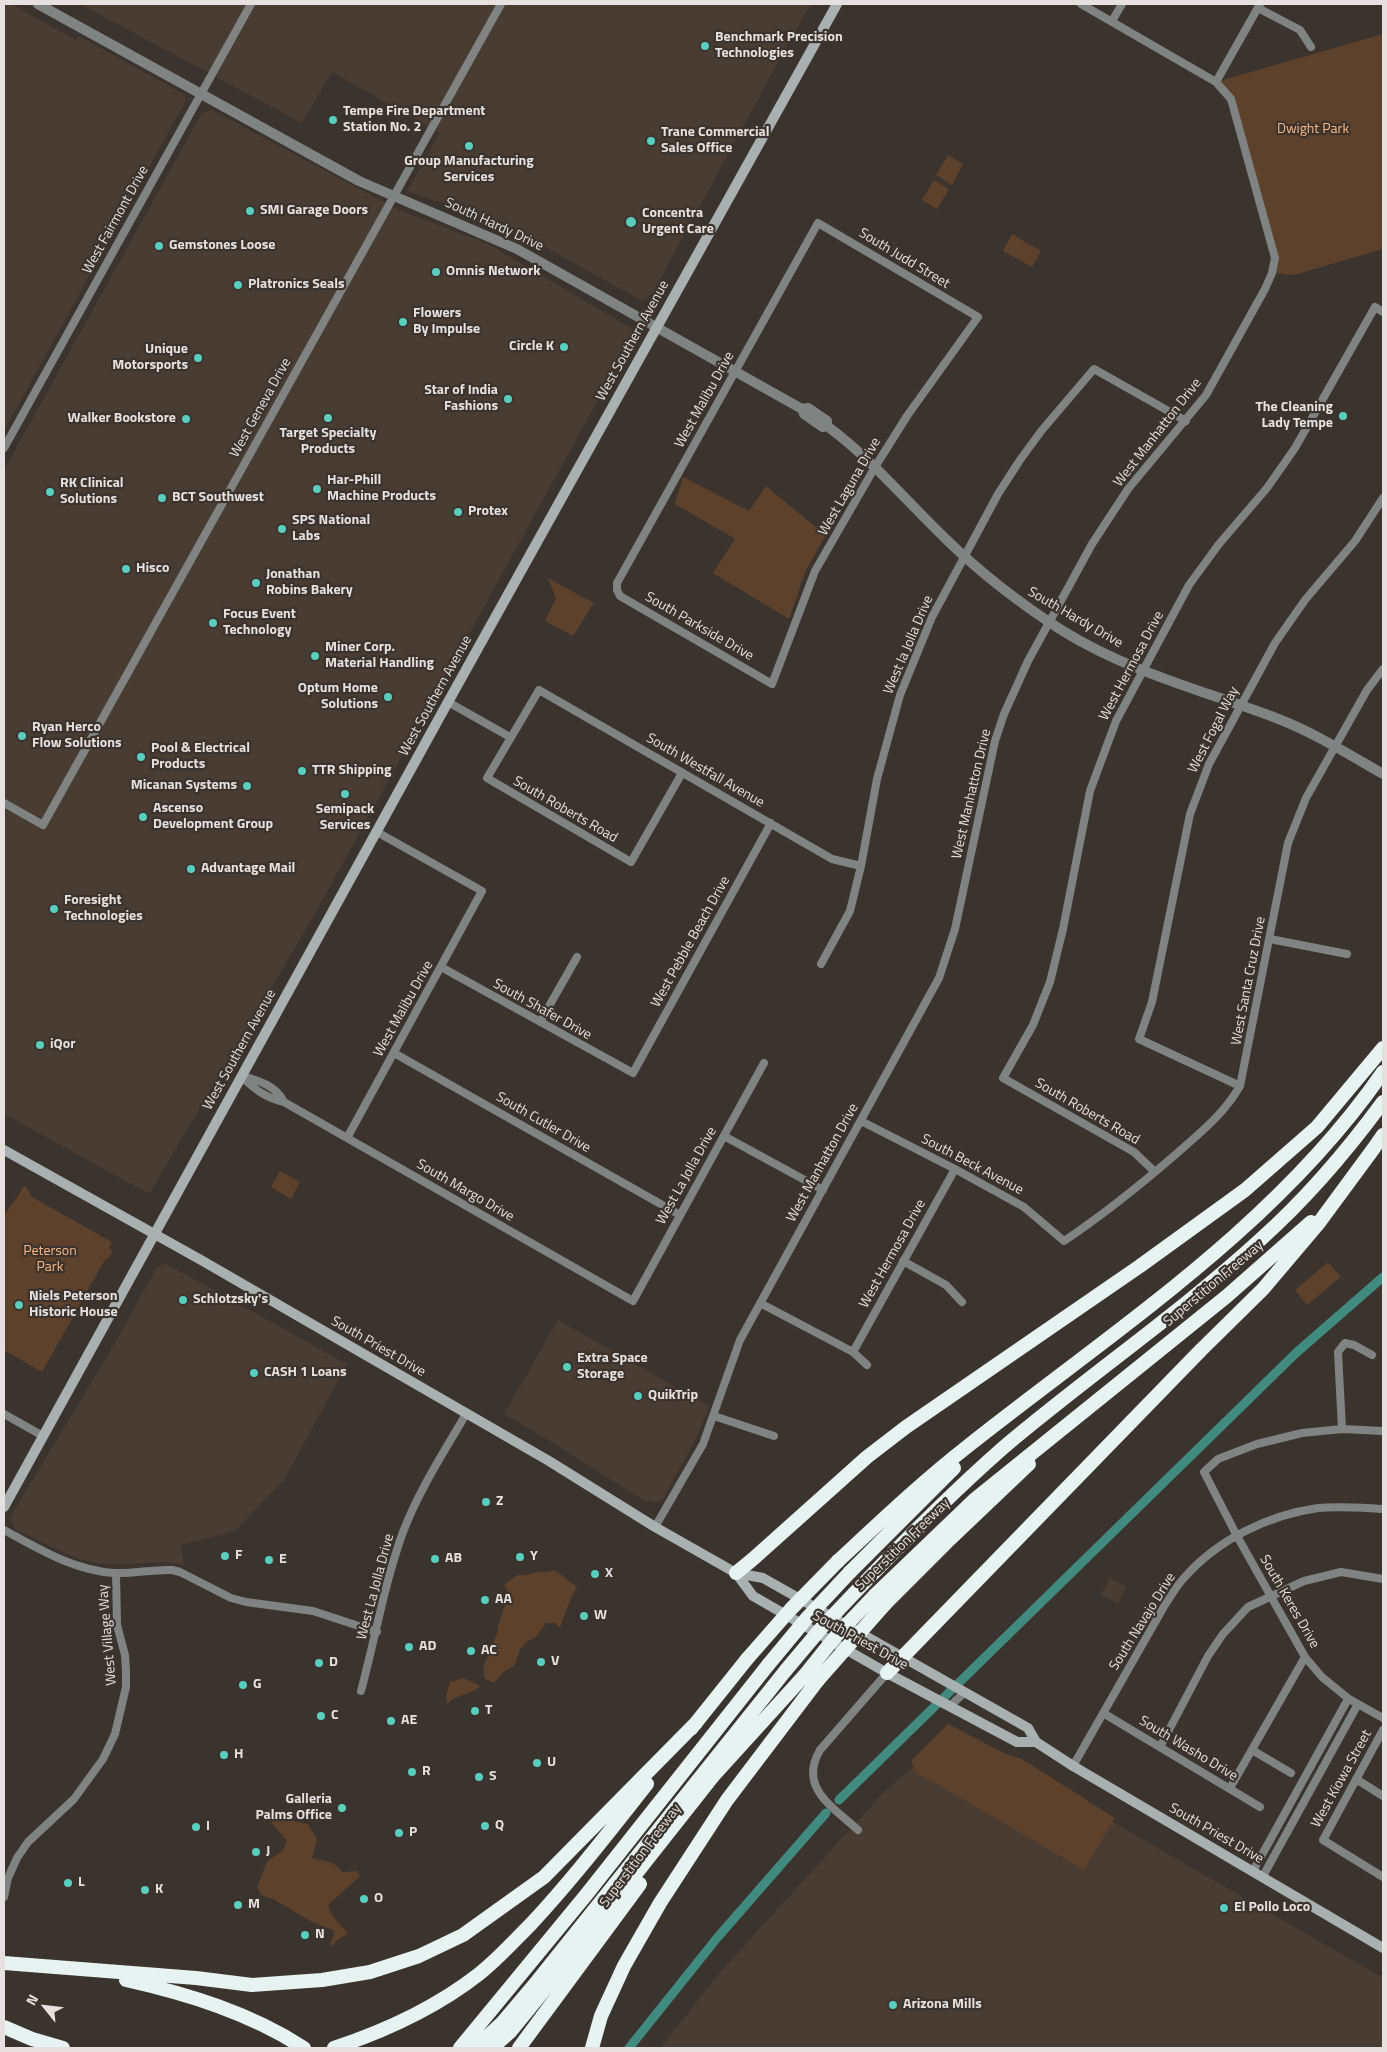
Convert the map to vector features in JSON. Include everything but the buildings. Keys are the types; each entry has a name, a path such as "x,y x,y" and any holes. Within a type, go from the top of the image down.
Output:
{"highway":[{"path":"736,1572 867,1457 906,1427 1140,1266 1245,1190 1317,1127 1383,1048"},
{"name":"Superstition Freeway","path":"696,1723 747,1659 790,1610 838,1561 898,1505 966,1448 1178,1283 1248,1223 1304,1168 1330,1139 1383,1072"},
{"path":"492,2048 506,2027 786,1670 823,1626 924,1522 1005,1447 1260,1241 1311,1190 1342,1155 1383,1102"},
{"name":"Superstition Freeway","path":"520,2047 688,1821 836,1636 880,1600 974,1500 1268,1261 1323,1208 1383,1136"},
{"path":"887,1673 1262,1289 1318,1224 1374,1148"},
{"path":"460,2048 580,1903 807,1618 954,1468 1050,1383"},
{"path":"592,2048 601,2016 624,1966 660,1903 727,1800 880,1600"},
{"path":"475,2048 506,2027 651,1856 714,1775 804,1676"},
{"path":"4,1963 196,1978 252,1985 322,1980 370,1972 419,1956 463,1935 544,1877 696,1723"},
{"path":"334,2048 366,2038 405,2019 439,2001 479,1974 514,1942 552,1901 696,1723"},
{"path":"76,1969 164,1988 229,2010 290,2039 304,2048"},
{"path":"4,2027 32,2039 63,2048"}],"main road":[{"name":"West Southern Avenue","path":"4,1507 240,1076 837,4"},
{"name":"South Priest Drive","path":"4,1150 154,1233 549,1461 655,1527 736,1572 764,1578 1028,1728 1036,1742 1073,1766 1383,1948"},
{"name":"South Priest Drive","path":"736,1572 753,1596 887,1673 1017,1742 1036,1742"}],"street":[{"name":"South Hardy Drive","path":"38,4 345,173 393,197 477,230 517,249 802,409 804,414 822,427 827,426 875,467 964,556 1004,591 1049,622 1093,648 1142,670 1287,723 1383,774"},
{"name":"West Fairmont Drive","path":"4,448 251,4"},
{"name":"West Geneva Drive","path":"4,803 43,825 501,4"},
{"name":"West Manhatton Drive","path":"655,1527 703,1444 733,1357 760,1302 931,995 947,957 955,929 995,741 1004,714 1028,661 1092,544 1128,489 1206,395 1266,289 1272,273 1274,258 1232,99 1216,82 1081,4"},
{"path":"1112,21 1122,4"},
{"path":"1216,82 1259,6 1300,30 1311,47"},
{"name":"South Judd Street","path":"818,223 978,318"},
{"name":"West Malibu Drive","path":"616,590 617,583 818,223"},
{"name":"West Hermosa Drive","path":"1003,1078 1033,1025 1050,982 1063,929 1090,791 1116,721 1189,585 1219,544 1267,488 1295,448 1375,307 1383,312"},
{"name":"West Laguna Drive","path":"772,684 815,571 875,467 933,378 978,318"},
{"name":"West la Jolla Drive","path":"821,964 850,911 878,779 900,695 932,617 964,556 1020,460 1042,430 1094,369 1186,421"},
{"name":"West Fogal Way","path":"1240,1086 1139,1038 1152,1002 1190,814 1209,764 1275,643 1305,600 1355,541 1383,498"},
{"name":"South Parkside Drive","path":"616,590 620,596 772,684"},
{"name":"West Santa Cruz Drive","path":"1064,1242 1102,1216 1155,1172 1230,1104 1240,1086 1288,843 1306,798 1367,690 1383,669"},
{"name":"South Westfall Avenue","path":"510,737 539,690 832,859 861,866"},
{"path":"448,702 510,737"},
{"name":"South Roberts Road","path":"510,737 487,778 631,862 682,773"},
{"name":"West Pebble Beach Drive","path":"633,1073 771,823"},
{"name":"West Malibu Drive","path":"347,1138 482,891 377,832"},
{"path":"1270,939 1347,954"},
{"path":"540,1022 577,957"},
{"name":"South Shafer Drive","path":"441,967 633,1073"},
{"name":"South Cutler Drive","path":"394,1053 680,1215"},
{"name":"West La Jolla Drive","path":"633,1301 764,1063"},
{"name":"South Margo Drive","path":"240,1076 255,1090 272,1100 284,1102 633,1301"},
{"name":"South Roberts Road","path":"1003,1078 1134,1152 1155,1172"},
{"name":"South Beck Avenue","path":"861,1121 956,1169 1024,1207 1064,1242"},
{"path":"724,1136 823,1190"},
{"name":"West Hermosa Drive","path":"853,1352 956,1169"},
{"path":"903,1261 946,1285 962,1302"},
{"path":"760,1302 853,1352 867,1365"},
{"path":"1372,1355 1354,1345 1345,1343 1338,1352 1342,1430 1383,1432"},
{"path":"4,1414 43,1436"},
{"name":"West La Jolla Drive","path":"361,1691 396,1553 404,1530 418,1498 466,1414"},
{"path":"714,1416 774,1436"},
{"name":"South Keres Drive","path":"1342,1430 1302,1433 1257,1444 1218,1459 1204,1472 1270,1596 1306,1657 1322,1677 1348,1699 1383,1718"},
{"name":"South Navajo Drive","path":"1073,1766 1166,1603 1184,1578 1209,1555 1237,1536 1262,1523 1291,1513 1352,1507 1383,1509"},
{"path":"4,1530 63,1561 78,1566 116,1573 172,1570 180,1572 231,1598 246,1602 313,1611 377,1632"},
{"path":"1160,1747 1208,1656 1223,1634 1248,1608 1304,1581 1341,1572 1383,1579"},
{"name":"West Village Way","path":"4,1897 10,1873 17,1858 28,1842 74,1800 103,1759 115,1734 126,1688 125,1655 117,1625 116,1573"},
{"path":"1230,1788 1306,1657"},
{"path":"858,1830 818,1792 813,1780 813,1772 817,1756 887,1673"},
{"path":"948,1706 964,1691"},
{"path":"1254,1871 1348,1699"},
{"path":"1263,1876 1358,1704"},
{"name":"South Washo Drive","path":"1103,1713 1230,1788 1260,1808"},
{"name":"West Kiowa Street","path":"1383,1730 1323,1840 1383,1876"},
{"path":"1325,1742 1335,1748"},
{"path":"1252,1750 1291,1773"},
{"path":"1356,1779 1383,1796"},
{"path":"1302,1784 1312,1790"},
{"path":"1278,1828 1288,1833"}],"shaded area":[{"path":"4,4 11,4 76,40 79,36 182,93 186,100 4,431"},
{"path":"80,4 810,4 652,294 645,300 641,300 501,223 407,191 440,133 332,72 302,123"},
{"path":"212,110 399,210 488,244 636,331 316,912 149,1194 4,1114 4,470 202,113"},
{"path":"165,1263 347,1364 284,1480 235,1531 181,1545 184,1565 166,1562 111,1565 91,1562 71,1556 15,1529 11,1521 12,1514 113,1346 157,1267"},
{"path":"558,1320 709,1406 698,1435 663,1499 654,1502 643,1500 504,1414"},
{"path":"1110,1578 1127,1587 1118,1604 1101,1595"},
{"name":"Arizona Mills","path":"957,1732 1383,1978 1383,2048 660,2048 723,1969 883,1793"}],"green space":[{"name":"Dwight Park","path":"1383,34 1383,249 1294,275 1272,273 1275,258 1231,99 1216,82"},
{"path":"948,155 963,164 952,185 936,175"},
{"path":"934,180 949,189 937,209 922,200"},
{"path":"1012,234 1041,251 1032,267 1003,251"},
{"path":"683,477 749,511 766,486 818,529 826,520 831,526 806,570 789,619 713,573 735,539 675,504"},
{"path":"548,578 594,603 573,636 545,621 556,598"},
{"path":"280,1171 300,1182 291,1199 271,1187"},
{"name":"Peterson Park","path":"25,1185 32,1197 112,1242 109,1248 113,1250 108,1259 106,1258 42,1372 4,1350 4,1216"},
{"path":"1328,1262 1341,1277 1307,1305 1295,1290"},
{"path":"553,1570 577,1586 560,1628 555,1623 546,1623 535,1638 526,1642 520,1650 514,1666 502,1673 494,1683 485,1679 483,1668 498,1631 498,1625 505,1604 507,1589 504,1585 517,1575"},
{"path":"451,1678 451,1682 463,1678 481,1686 455,1698 447,1704 446,1696"},
{"path":"948,1724 1006,1754 1022,1759 1115,1818 1084,1870 917,1774 911,1761"},
{"path":"278,1818 308,1824 317,1839 312,1858 333,1864 342,1872 357,1871 360,1876 328,1905 332,1915 348,1934 337,1940 333,1946 330,1944 334,1935 333,1930 312,1922 273,1899 261,1895 257,1887 267,1862 283,1850 287,1841 271,1822"}],"waterway":[{"path":"839,1800 1296,1353 1383,1277"},
{"path":"629,2048 717,1938 826,1813"}],"place":[{"name":"Benchmark Precision Technologies","path":"705,46"},
{"name":"Tempe Fire Department Station No. 2","path":"333,120"},
{"name":"Trane Commercial Sales Office","path":"651,141"},
{"name":"Group Manufacturing Services","path":"469,146"},
{"name":"SMI Garage Doors","path":"250,211"},
{"name":"Concentra Urgent Care","path":"631,222"},
{"name":"Gemstones Loose","path":"159,246"},
{"name":"Omnis Network","path":"436,272"},
{"name":"Platronics Seals","path":"238,285"},
{"name":"Flowers By Impulse","path":"403,322"},
{"name":"Circle K","path":"564,347"},
{"name":"Unique Motorsports","path":"198,358"},
{"name":"Star of India Fashions","path":"508,399"},
{"name":"The Cleaning Lady Tempe","path":"1343,416"},
{"name":"Target Specialty Products","path":"328,418"},
{"name":"Walker Bookstore","path":"186,419"},
{"name":"Har-Phill Machine Products","path":"317,489"},
{"name":"RK Clinical Solutions","path":"50,492"},
{"name":"BCT Southwest","path":"162,498"},
{"name":"Protex","path":"458,512"},
{"name":"SPS National Labs","path":"282,529"},
{"name":"Hisco","path":"126,569"},
{"name":"Jonathan Robins Bakery","path":"256,583"},
{"name":"Focus Event Technology","path":"213,623"},
{"name":"Miner Corp. Material Handling","path":"315,656"},
{"name":"Optum Home Solutions","path":"388,697"},
{"name":"Ryan Herco Flow Solutions","path":"22,736"},
{"name":"Pool & Electrical Products","path":"141,757"},
{"name":"TTR Shipping","path":"302,771"},
{"name":"Micanan Systems","path":"247,786"},
{"name":"Semipack Services","path":"345,794"},
{"name":"Ascenso Development Group","path":"143,817"},
{"name":"Advantage Mail","path":"191,869"},
{"name":"Foresight Technologies","path":"54,909"},
{"name":"iQor","path":"40,1045"},
{"name":"Schlotzsky's","path":"183,1300"},
{"name":"Niels Peterson Historic House","path":"19,1305"},
{"name":"Extra Space Storage","path":"567,1367"},
{"name":"CASH 1 Loans","path":"254,1373"},
{"name":"QuikTrip","path":"638,1396"},
{"name":"Z","path":"486,1502"},
{"name":"F","path":"225,1556"},
{"name":"Y","path":"520,1557"},
{"name":"AB","path":"435,1559"},
{"name":"E","path":"269,1560"},
{"name":"X","path":"595,1574"},
{"name":"AA","path":"485,1600"},
{"name":"W","path":"584,1616"},
{"name":"AD","path":"409,1647"},
{"name":"AC","path":"471,1651"},
{"name":"V","path":"541,1662"},
{"name":"D","path":"319,1663"},
{"name":"G","path":"243,1685"},
{"name":"T","path":"475,1711"},
{"name":"C","path":"321,1716"},
{"name":"AE","path":"391,1721"},
{"name":"H","path":"224,1755"},
{"name":"U","path":"537,1763"},
{"name":"R","path":"412,1772"},
{"name":"S","path":"479,1777"},
{"name":"Galleria Palms Office","path":"342,1808"},
{"name":"Q","path":"485,1826"},
{"name":"I","path":"196,1827"},
{"name":"P","path":"399,1833"},
{"name":"J","path":"256,1852"},
{"name":"L","path":"68,1883"},
{"name":"K","path":"145,1890"},
{"name":"O","path":"364,1899"},
{"name":"M","path":"238,1905"},
{"name":"El Pollo Loco","path":"1224,1908"},
{"name":"N","path":"305,1935"},
{"name":"Arizona Mills","path":"893,2005"}]}
